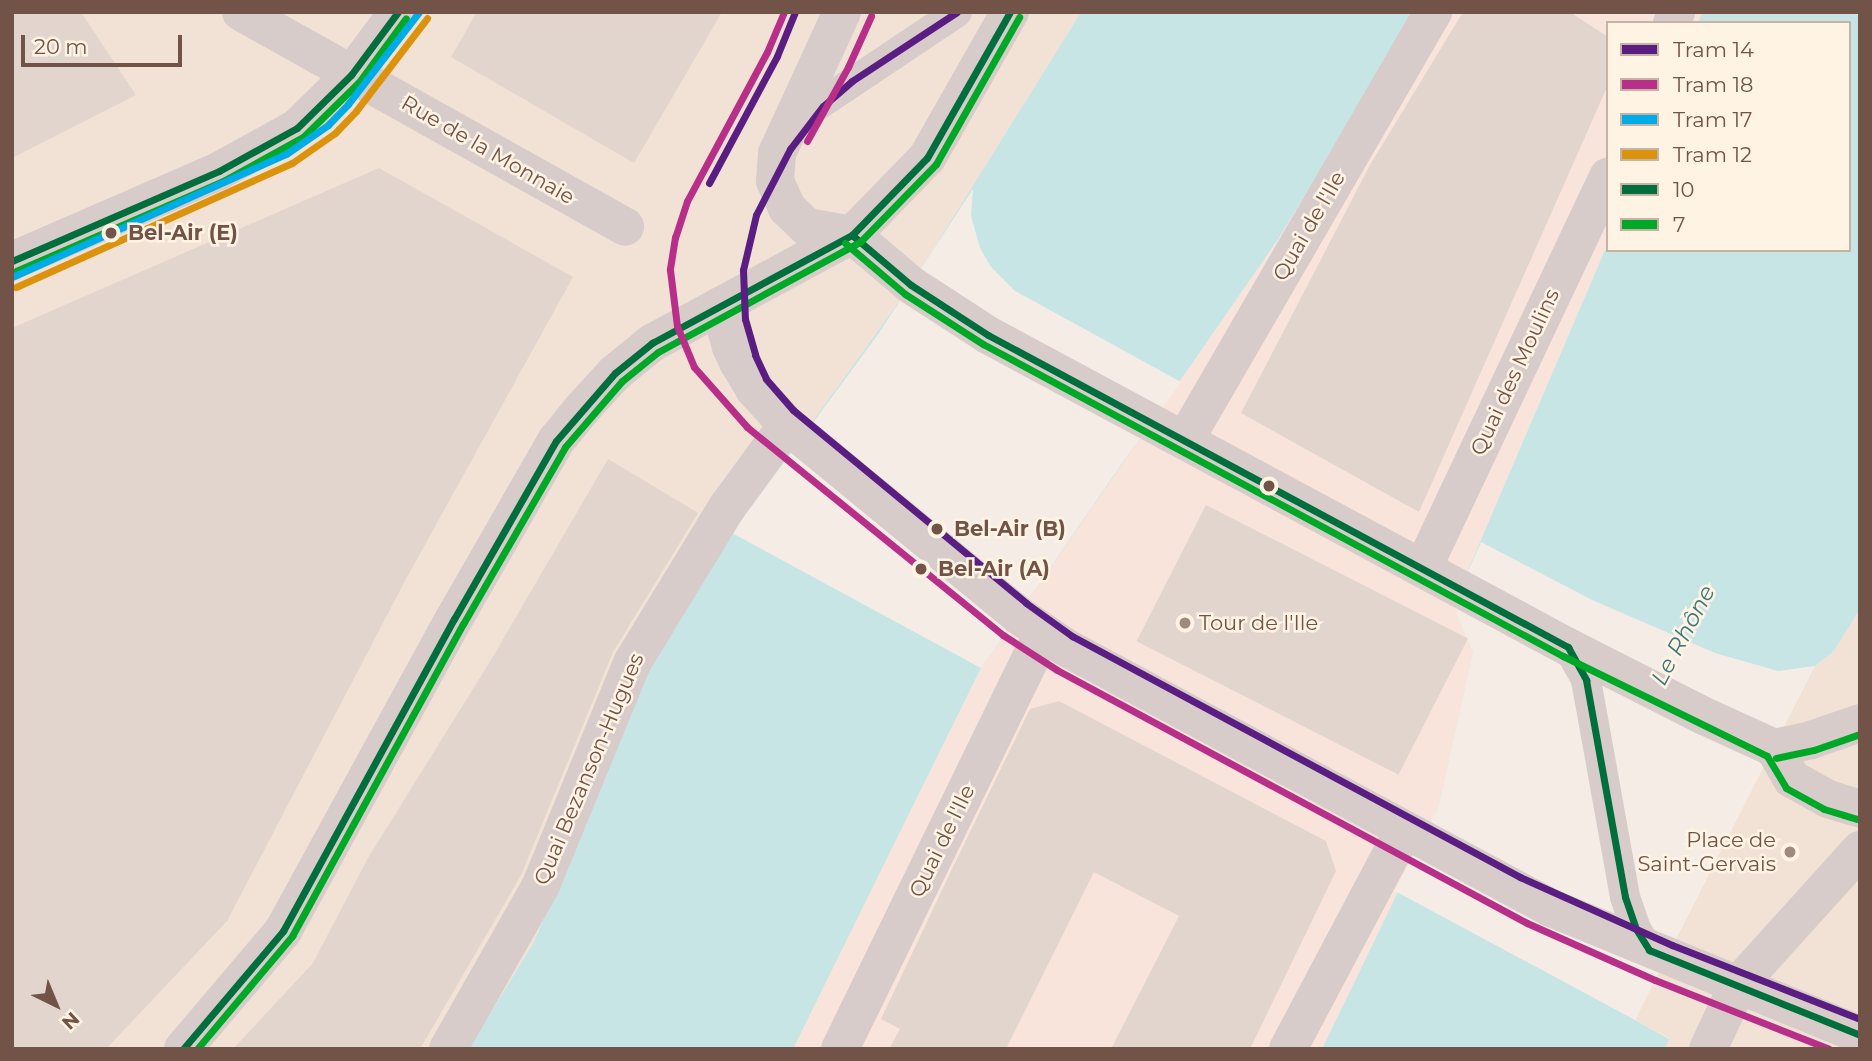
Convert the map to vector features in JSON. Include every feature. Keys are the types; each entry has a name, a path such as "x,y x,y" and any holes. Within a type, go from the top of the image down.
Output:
{"street":[{"name":"Rue de la Monnaie","path":"241,12 625,228"},
{"path":"12,261 219,171 268,145 308,118 351,75 398,12"},
{"path":"842,12 787,126 777,153 775,181 787,208 807,227 852,236 911,285 988,335 1569,647 1702,715 1774,748 1792,779 1828,799 1860,809"},
{"path":"183,1049 283,930 454,619 556,441 615,373 652,343 852,236 927,158 1010,12"},
{"name":"Quai de l'Ile","path":"1185,440 1433,12"},
{"name":"Quai des Moulins","path":"1423,568 1606,180"},
{"path":"720,306 738,362 754,389 794,432 1031,624 1551,908 1657,954 1860,1035"},
{"name":"Quai Bezanson-Hugues","path":"448,1049 541,885 632,663 728,506 794,432"},
{"name":"Quai de l'Ile","path":"839,1049 1031,624"},
{"path":"1774,748 1811,740 1860,723"},
{"path":"1288,1049 1413,835"},
{"path":"1708,1049 1738,985 1860,850"}],"lane":[{"path":"787,126 957,12"},
{"path":"1569,647 1586,680 1625,897 1636,929 1657,954"}],"shaded area":[{"path":"12,12 1081,12 911,285 732,533 650,665 534,942 468,1049 12,1049"},
{"path":"1415,12 1702,12 1699,21 1606,21 1606,248 1453,605 1473,652 1438,809 1322,1049 793,1049 981,668 1279,238"},
{"name":"Place de Saint-Gervais","path":"1860,609 1860,1049 1665,1049 1669,1038 1635,1020 1642,1003 1815,666 1834,651"}],"water":[{"path":"1081,12 1415,12 1279,238 981,668 793,1049 468,1049 534,942 650,665 732,533 911,285"},
{"name":"Le Rhône","path":"1702,12 1860,12 1860,609 1834,651 1815,666 1642,1003 1635,1020 1669,1039 1665,1049 1322,1049 1438,809 1473,652 1453,605 1606,248 1606,252 1851,252 1851,21 1699,21"}],"pier":[{"path":"973,189 971,216 980,248 991,267 1015,291 1181,382 981,668 732,533 879,333"},
{"path":"1481,542 1592,600 1715,653 1778,671 1815,666 1635,1020 1395,891 1438,809 1473,652 1453,605"}],"building":[{"path":"12,12 81,12 136,95 12,158"},
{"path":"477,12 722,12 634,163 451,57"},
{"path":"1463,12 1570,12 1606,36 1606,90 1419,512 1241,413 1370,165"},
{"path":"379,168 573,277 406,579 227,921 106,1049 12,1049 12,328"},
{"path":"608,459 698,513 613,652 521,875 420,1049 233,1049 313,963 368,858 491,660"},
{"path":"1206,505 1468,638 1398,775 1137,641"},
{"path":"1059,701 1326,841 1336,871 1250,1049 1111,1049 1179,916 1094,872 1006,1049 889,1049 900,1029 881,1019 1030,709"}],"tram line":[{"name":"17","path":"12,277 286,154 328,125 348,104 419,12"},
{"name":"18","path":"784,12 767,52 687,201 675,237 670,270 677,326 694,367 747,427 1003,635 1057,670 1527,923 1655,980 1829,1049"},
{"name":"14","path":"709,183 777,56 795,12"},
{"name":"14","path":"957,12 852,81 823,106 790,149 756,215 743,270 745,319 755,355 766,379 793,410 1026,603 1072,636 1520,877 1672,945 1860,1019"},
{"name":"18","path":"807,141 848,67 871,16"},
{"name":"12","path":"16,287 292,163 335,133 356,111 427,18"}],"transit line":[{"name":"10","path":"12,261 219,171 297,128 351,75 398,12"},
{"name":"10","path":"183,1049 283,931 454,619 556,441 615,373 652,343 852,235 927,158 1010,12"},
{"name":"7","path":"197,1049 292,936 463,624 565,447 622,381 658,352 860,242 936,164 1019,17"},
{"name":"7","path":"16,271 223,181 303,137 359,82 406,18"},
{"name":"10","path":"852,235 911,285 988,335 1568,647 1586,680 1625,897 1636,929 1649,950"},
{"name":"7","path":"845,243 905,294 983,344 1563,656 1767,756 1786,788 1824,809 1857,819"},
{"name":"7","path":"1776,758 1814,750 1860,734"},
{"name":"10","path":"1649,950 1860,1035"}],"place":[{"name":"Bel-Air (E)","path":"111,233"},
{"name":"Bel-Air (B)","path":"937,529"},
{"name":"Bel-Air (A)","path":"921,569"},
{"name":"Tour de l'Ile","path":"1185,623"},
{"name":"Place de Saint-Gervais","path":"1790,852"}]}
